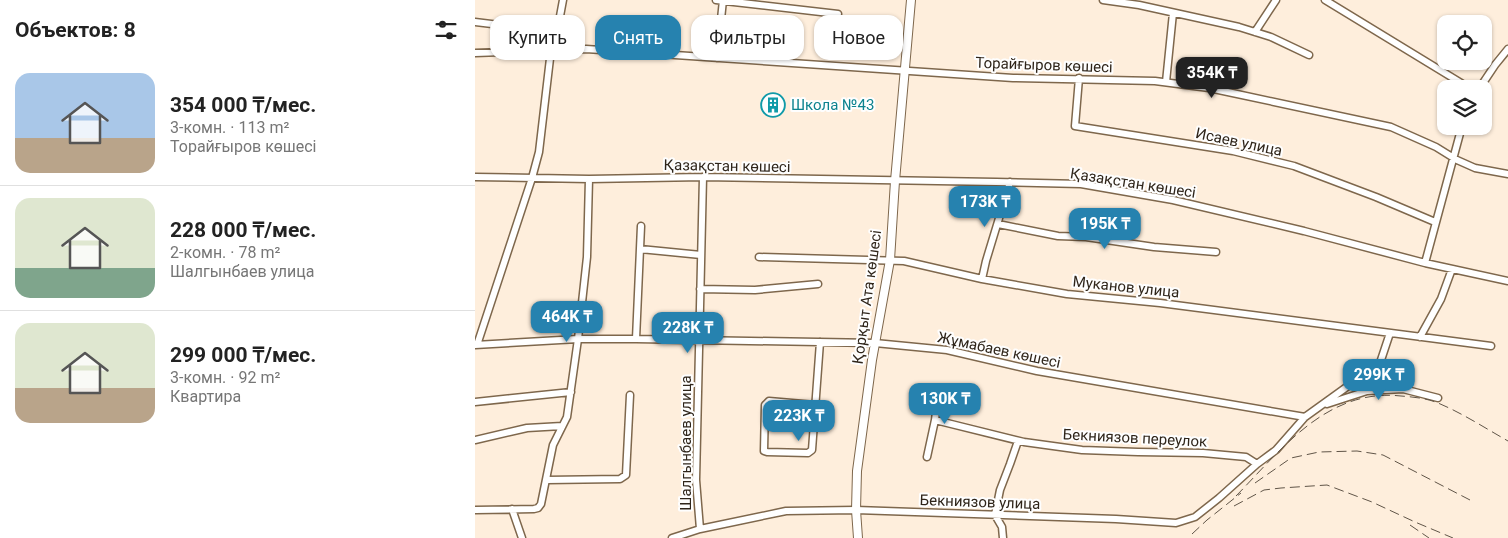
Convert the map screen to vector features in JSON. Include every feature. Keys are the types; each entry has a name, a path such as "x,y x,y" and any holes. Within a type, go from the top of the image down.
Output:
{"main road":[{"name":"Қорқыт Ата көшесі","path":"859,538 856,510 857,471 875,343 890,260 911,0"}],"street":[{"path":"561,15 563,0"},
{"path":"720,15 721,0 838,14"},
{"path":"1103,0 1139,5 1239,26 1271,36 1309,55"},
{"path":"1255,32 1276,0"},
{"path":"1325,0 1456,80"},
{"path":"1166,82 1173,12"},
{"path":"475,22 490,24"},
{"name":"Торайғыров көшесі","path":"585,49 691,56"},
{"path":"1485,80 1508,49"},
{"name":"Торайғыров көшесі","path":"475,53 490,53"},
{"path":"476,345 539,152 553,60"},
{"name":"Торайғыров көшесі","path":"748,60 1013,78 1079,78 1166,82 1209,88 1391,127 1436,147 1475,168 1508,174"},
{"name":"Исаев улица","path":"1079,78 1075,126 1233,151 1295,166 1435,222"},
{"path":"1425,263 1458,135"},
{"name":"Қазақстан көшесі","path":"475,177 703,178 1081,184 1173,200 1304,231 1425,263 1508,281"},
{"name":"Шалгынбаев улица","path":"700,529 696,480 703,178"},
{"path":"475,510 534,510 541,504 553,445 567,417 571,392 587,257 589,179"},
{"path":"982,279 1010,182"},
{"path":"998,224 1058,236 1086,236 1154,247 1216,252"},
{"path":"636,339 641,226"},
{"path":"641,249 701,255"},
{"name":"Муканов улица","path":"759,257 904,261 982,279 1067,294 1160,303 1491,346"},
{"path":"1420,337 1441,299 1451,269"},
{"path":"700,289 755,290 818,284"},
{"path":"1321,406 1380,363 1390,333"},
{"name":"Жұмабаев көшесі","path":"476,345 578,339 875,343 947,350 1037,371 1305,417"},
{"path":"815,404 767,402 765,405 764,451 808,453 812,450 820,342"},
{"path":"927,457 935,420 939,388"},
{"path":"1321,406 1367,391 1403,388 1438,398"},
{"path":"475,402 571,392"},
{"path":"547,480 621,479 624,477 626,474 631,394"},
{"name":"Бекниязов улица","path":"672,538 700,529 786,511 856,510 1116,519 1176,524 1195,517 1219,498 1257,464 1276,450 1305,417 1321,406"},
{"name":"Бекниязов переулок","path":"935,420 1018,441 1082,450 1203,452 1246,457 1257,464"},
{"path":"475,440 527,428 562,426"},
{"path":"1003,538 1002,527 995,515 1000,490 1018,441"},
{"path":"513,510 523,538"}],"railway":[{"path":"1236,496 1271,459 1308,425 1328,412 1350,402 1375,396 1406,396 1433,401 1465,416 1508,441"},
{"path":"1255,483 1291,458 1319,452 1357,451 1383,455 1470,500"},
{"path":"1234,506 1264,490 1327,485 1372,502 1453,538"},
{"path":"1192,534 1241,493"},
{"path":"1410,525 1429,538"}],"place":[{"name":"Школа №43","path":"773,105"}]}
